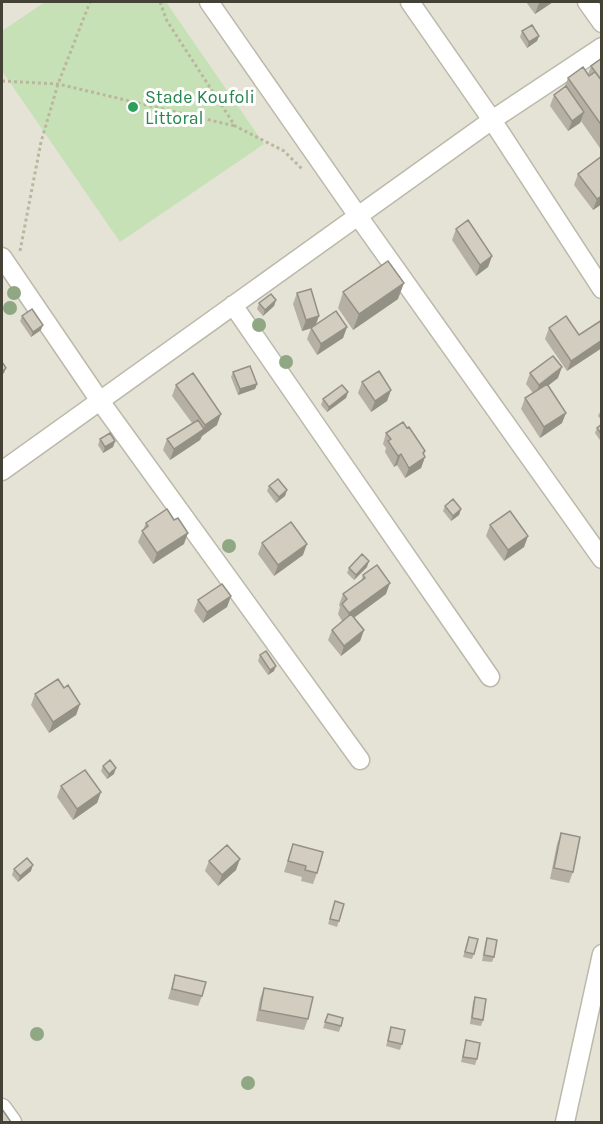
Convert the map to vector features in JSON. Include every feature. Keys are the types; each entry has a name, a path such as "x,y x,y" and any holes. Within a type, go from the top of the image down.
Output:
{"street":[{"path":"209,2 602,559"},
{"path":"410,2 492,120 602,289"},
{"path":"587,2 602,23"},
{"path":"2,471 492,120 602,47"},
{"path":"2,257 100,401 360,760"},
{"path":"233,305 490,677"},
{"path":"565,1122 598,988 602,954"},
{"path":"2,1108 12,1122"}],"path":[{"path":"15,277 41,142 58,84 90,2"},
{"path":"160,2 167,21 235,126"},
{"path":"2,81 58,84 235,126 284,151 308,175"}],"shaded area":[{"path":"2,2 601,2 601,1122 2,1122"}],"green space":[{"name":"Stade Koufoli Littoral","path":"45,2 166,2 264,144 120,242 2,71 2,31"}],"building":[{"path":"532,25 539,36 529,42 522,31"},
{"path":"602,58 602,81 591,66"},
{"path":"583,67 589,76 595,72 602,81 602,126 568,78"},
{"path":"566,86 584,112 572,121 554,95"},
{"path":"602,156 602,196 597,199 578,174"},
{"path":"468,220 492,256 480,265 456,229"},
{"path":"388,261 404,283 359,314 343,292"},
{"path":"311,289 319,316 306,320 297,293"},
{"path":"271,294 276,300 265,310 259,303"},
{"path":"32,309 43,325 33,332 22,316"},
{"path":"336,311 347,327 321,344 311,328"},
{"path":"566,316 579,335 602,320 602,340 571,361 549,328"},
{"path":"553,356 562,367 539,385 530,373"},
{"path":"250,366 257,384 240,389 233,372"},
{"path":"379,371 391,390 375,401 362,382"},
{"path":"193,373 221,414 205,425 176,385"},
{"path":"547,384 566,413 544,427 525,398"},
{"path":"342,385 348,392 329,407 323,399"},
{"path":"198,420 204,429 174,449 167,439"},
{"path":"403,422 425,451 423,453 425,457 409,468 401,454 398,456 388,441 391,439 386,433"},
{"path":"602,424 602,435 597,428"},
{"path":"110,433 115,441 105,447 100,439"},
{"path":"278,479 287,490 279,497 269,486"},
{"path":"453,499 461,509 453,516 445,506"},
{"path":"167,509 174,520 178,518 188,533 157,553 142,531 148,526 146,523"},
{"path":"510,511 528,536 508,550 490,525"},
{"path":"291,522 307,544 278,565 262,543"},
{"path":"362,554 369,561 356,575 349,568"},
{"path":"377,565 390,583 349,613 342,604 347,599 343,594 365,578 363,575"},
{"path":"222,584 231,596 207,612 198,600"},
{"path":"351,614 364,630 344,646 332,630"},
{"path":"266,651 276,666 270,670 260,655"},
{"path":"58,679 64,688 68,685 80,704 53,722 35,694"},
{"path":"110,760 116,768 109,774 103,766"},
{"path":"85,770 101,792 77,809 61,786"},
{"path":"561,833 580,837 573,872 554,868"},
{"path":"293,844 323,852 317,873 305,870 306,866 288,861"},
{"path":"227,845 240,859 222,875 209,861"},
{"path":"27,858 33,865 20,876 14,869"},
{"path":"335,901 344,904 339,921 330,919"},
{"path":"469,937 478,939 474,954 465,952"},
{"path":"487,938 497,940 494,957 484,955"},
{"path":"175,975 206,982 202,996 172,989"},
{"path":"264,988 313,997 308,1019 260,1010"},
{"path":"475,997 486,999 483,1020 472,1018"},
{"path":"328,1014 343,1018 341,1026 325,1022"},
{"path":"391,1027 405,1030 402,1044 388,1041"},
{"path":"466,1040 480,1043 477,1059 463,1057"},
{"path":"2,1109 11,1122 2,1122"}],"place":[{"name":"Stade Koufoli Littoral","path":"133,107"}]}
